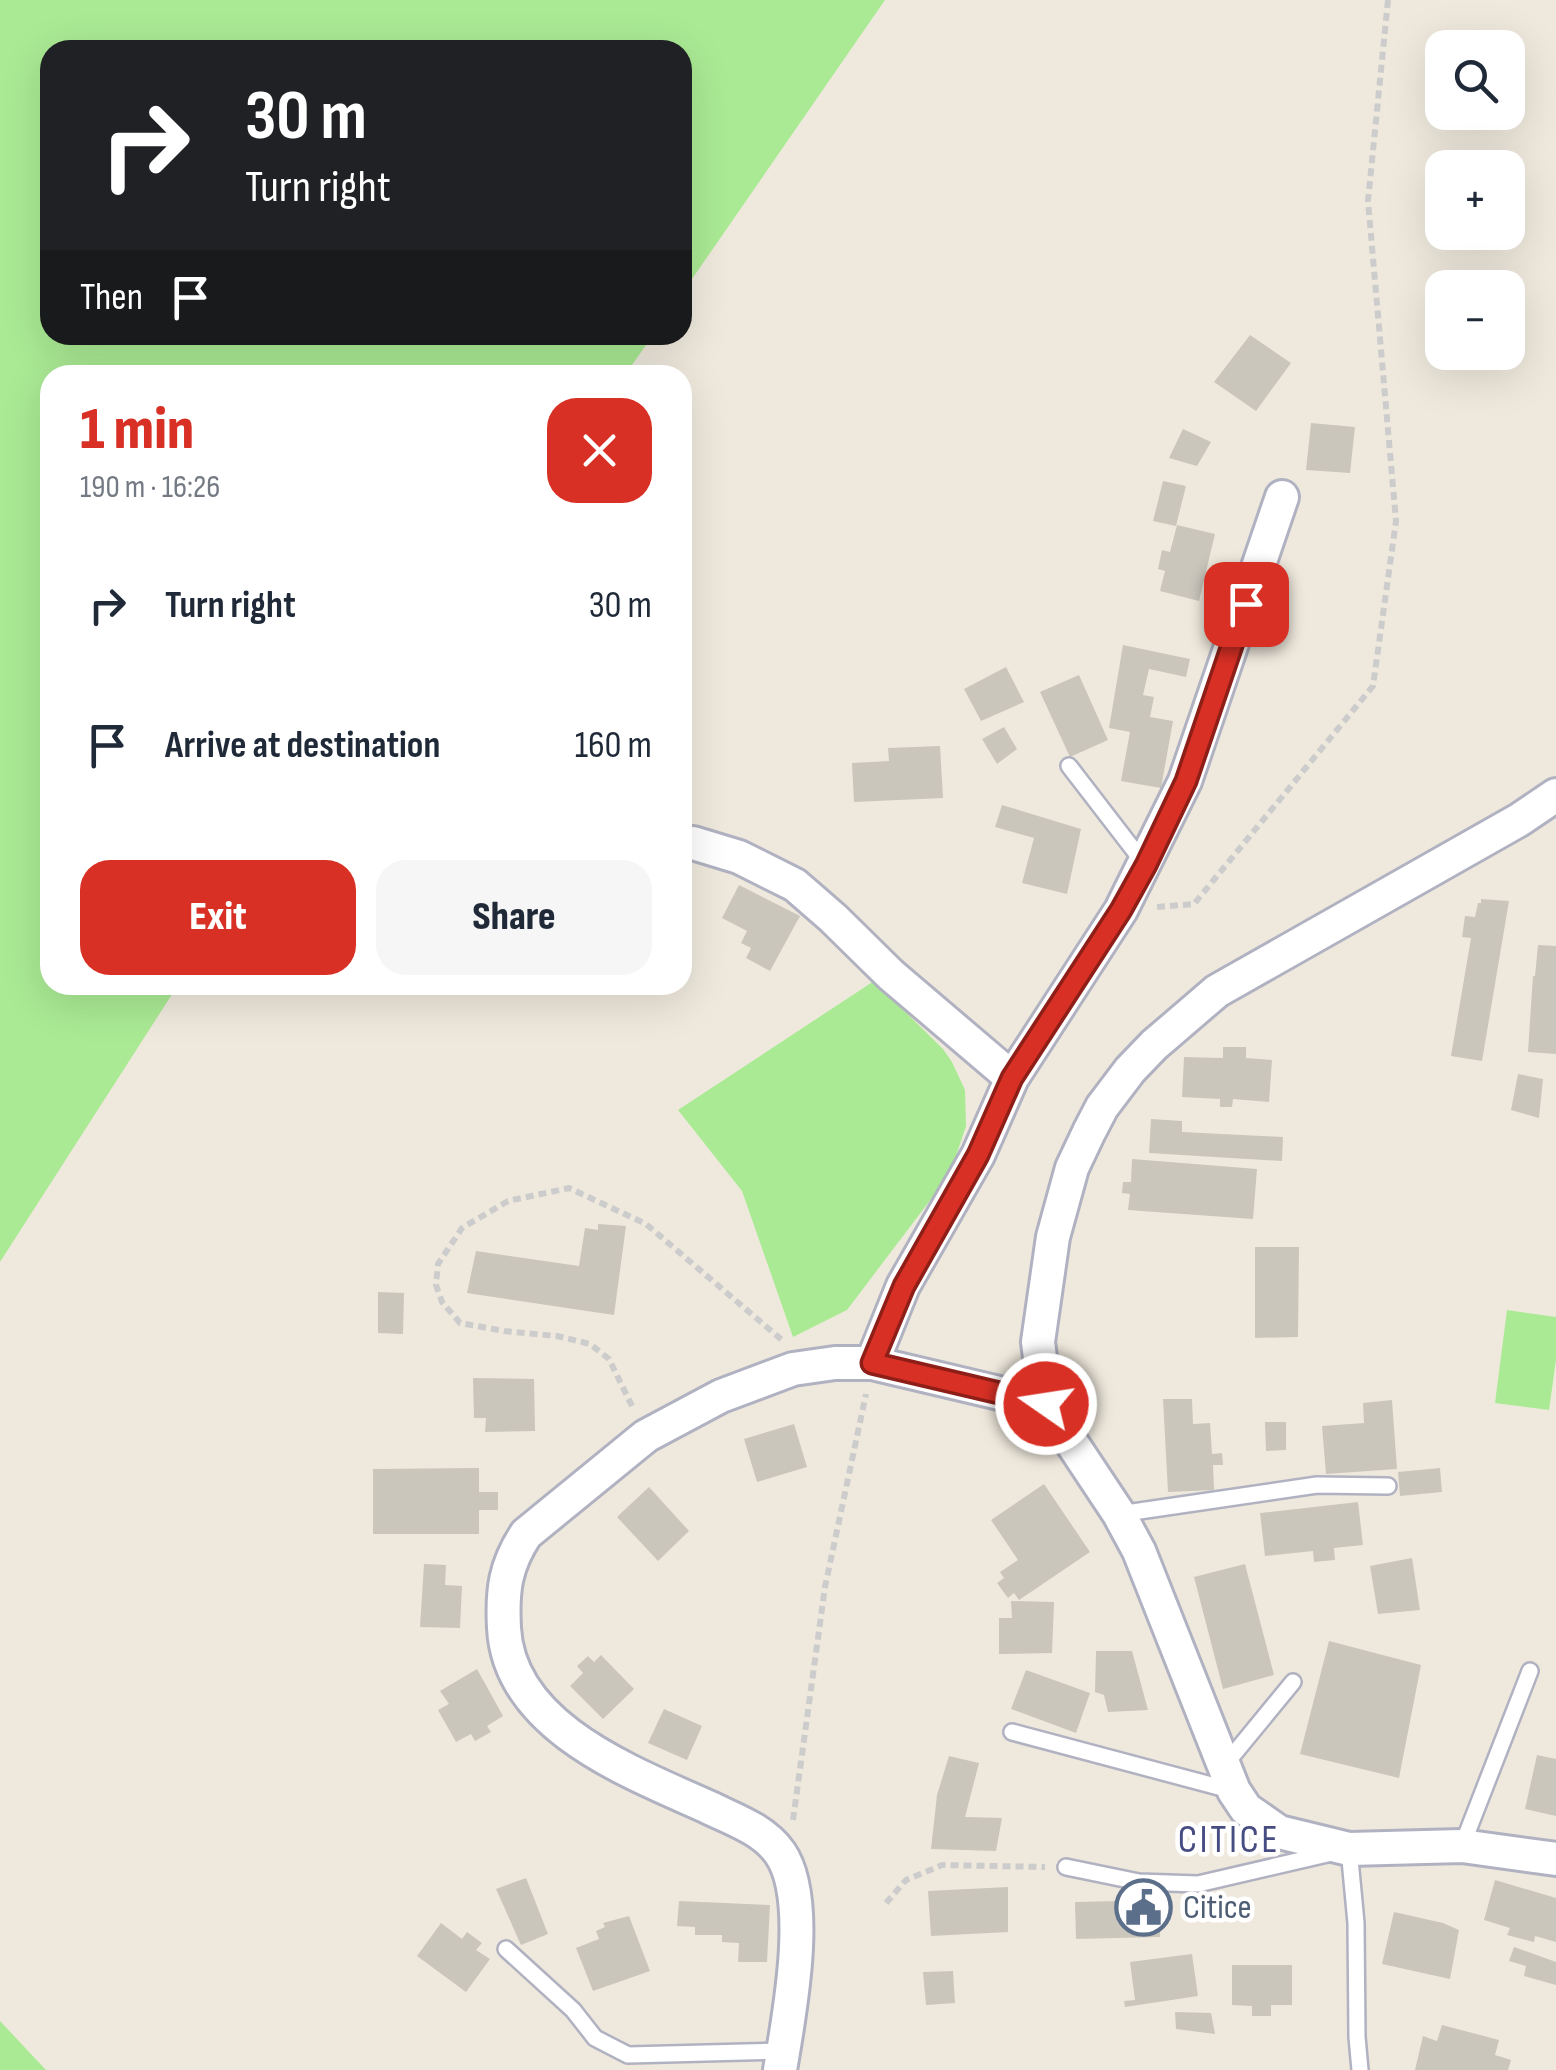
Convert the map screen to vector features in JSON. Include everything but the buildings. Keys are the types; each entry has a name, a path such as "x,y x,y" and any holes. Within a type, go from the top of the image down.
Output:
{"street":[{"path":"872,1363 904,1286 978,1155 1012,1078 1121,910 1186,781 1282,497"},
{"path":"1556,795 1218,991 1130,1070 1102,1107 1072,1168 1053,1237 1038,1342 1046,1404 1139,1551 1229,1778 1246,1809 1280,1832 1349,1848 1462,1846 1556,1859"},
{"path":"693,843 738,858 795,885 891,975 1012,1078"},
{"path":"782,2060 796,1946 796,1902 787,1866 778,1850 753,1828 622,1767 541,1712 519,1682 504,1646 504,1593 512,1554 526,1534 646,1436 721,1396 793,1369 834,1362 872,1363 1046,1404"}],"lane":[{"path":"1069,766 1146,865"},
{"path":"1118,1514 1317,1485 1388,1486"},
{"path":"1462,1846 1530,1672"},
{"path":"1012,1732 1229,1778 1293,1682"},
{"path":"1066,1867 1139,1882 1198,1884 1349,1848 1356,1923 1360,2070"},
{"path":"506,1948 573,2010 595,2038 628,2055 782,2060"}],"path":[{"path":"1121,910 1194,904 1373,686 1396,522 1368,201 1388,0"},
{"path":"646,1436 609,1359 590,1344 460,1323 442,1302 436,1286 438,1264 462,1228 508,1201 569,1188 646,1224 781,1339 793,1369"},
{"path":"787,1866 825,1587 872,1363"},
{"path":"886,1903 906,1880 942,1865 1066,1867"}],"green space":[{"path":"0,0 885,0 692,279 692,40 40,40 40,345 646,345 632,365 40,365 40,995 172,995 0,1262"},
{"path":"874,981 952,1062 965,1090 966,1126 950,1174 847,1310 793,1337 742,1191 678,1110"},
{"path":"1507,1310 1556,1317 1556,1360 1549,1410 1495,1403"},
{"path":"0,2021 46,2070 0,2070"}],"place":[{"name":"Citice","path":"1144,1907"}],"district":[{"name":"CITICE","path":"1229,1840"}],"route":[{"path":"1046,1404 872,1363 904,1286 978,1155 1012,1078 1146,865 1186,781 1246,604"}]}
